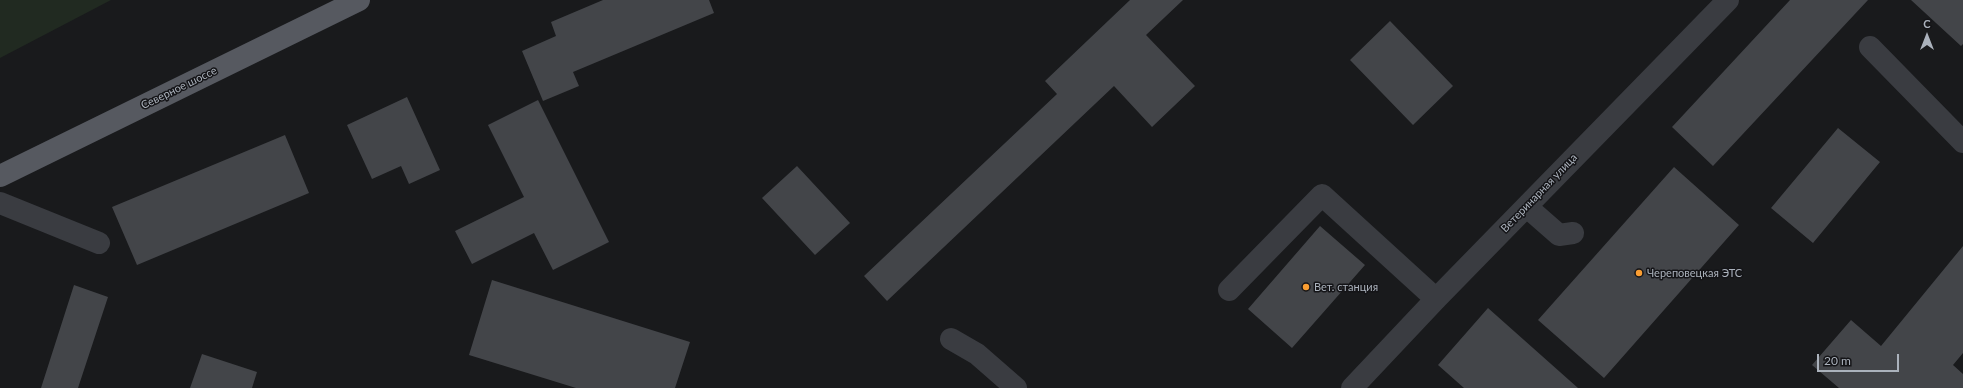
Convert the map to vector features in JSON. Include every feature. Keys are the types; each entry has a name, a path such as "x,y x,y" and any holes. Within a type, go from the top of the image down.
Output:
{"main road":[{"name":"Северное шоссе","path":"0,176 359,0"}],"street":[{"name":"Ветеринарная улица","path":"1352,388 1436,299 1728,0"},
{"path":"1870,47 1963,142"},
{"path":"1229,290 1322,195 1436,299"},
{"path":"0,204 99,243"},
{"path":"1527,207 1560,235 1573,233"},
{"path":"951,339 977,354 1016,388"}],"shaded area":[{"path":"0,0 111,0 0,58"}],"building":[{"path":"603,0 709,0 714,13 573,72 579,86 543,101 522,51 556,36 551,22"},
{"path":"1130,0 1183,0 1146,35 1195,86 1152,127 1114,86 887,301 864,276 1057,94 1045,81"},
{"path":"1790,0 1868,0 1713,166 1672,127"},
{"path":"1911,0 1963,0 1963,44 1961,46"},
{"path":"1390,21 1453,86 1413,125 1350,60"},
{"path":"407,97 440,170 409,184 401,166 372,179 347,125"},
{"path":"538,100 609,242 553,270 534,233 472,264 455,231 524,197 488,125"},
{"path":"1838,128 1880,162 1813,243 1771,208"},
{"path":"285,135 309,193 137,265 112,207"},
{"path":"797,166 850,223 815,255 762,198"},
{"name":"Череповецкая ЭТС","path":"1674,167 1739,225 1604,378 1538,320"},
{"name":"Вет. станция","path":"1320,226 1365,265 1292,348 1248,309"},
{"path":"1963,246 1963,353 1953,365 1963,374 1963,388 1839,388 1812,365 1851,320 1881,346"},
{"path":"492,280 690,342 675,388 576,388 469,355"},
{"path":"74,285 108,297 78,388 41,388"},
{"path":"1488,308 1578,388 1464,388 1438,365"},
{"path":"202,354 257,372 252,388 190,388"}],"place":[{"name":"Череповецкая ЭТС","path":"1639,273"},
{"name":"Вет. станция","path":"1306,287"}]}
